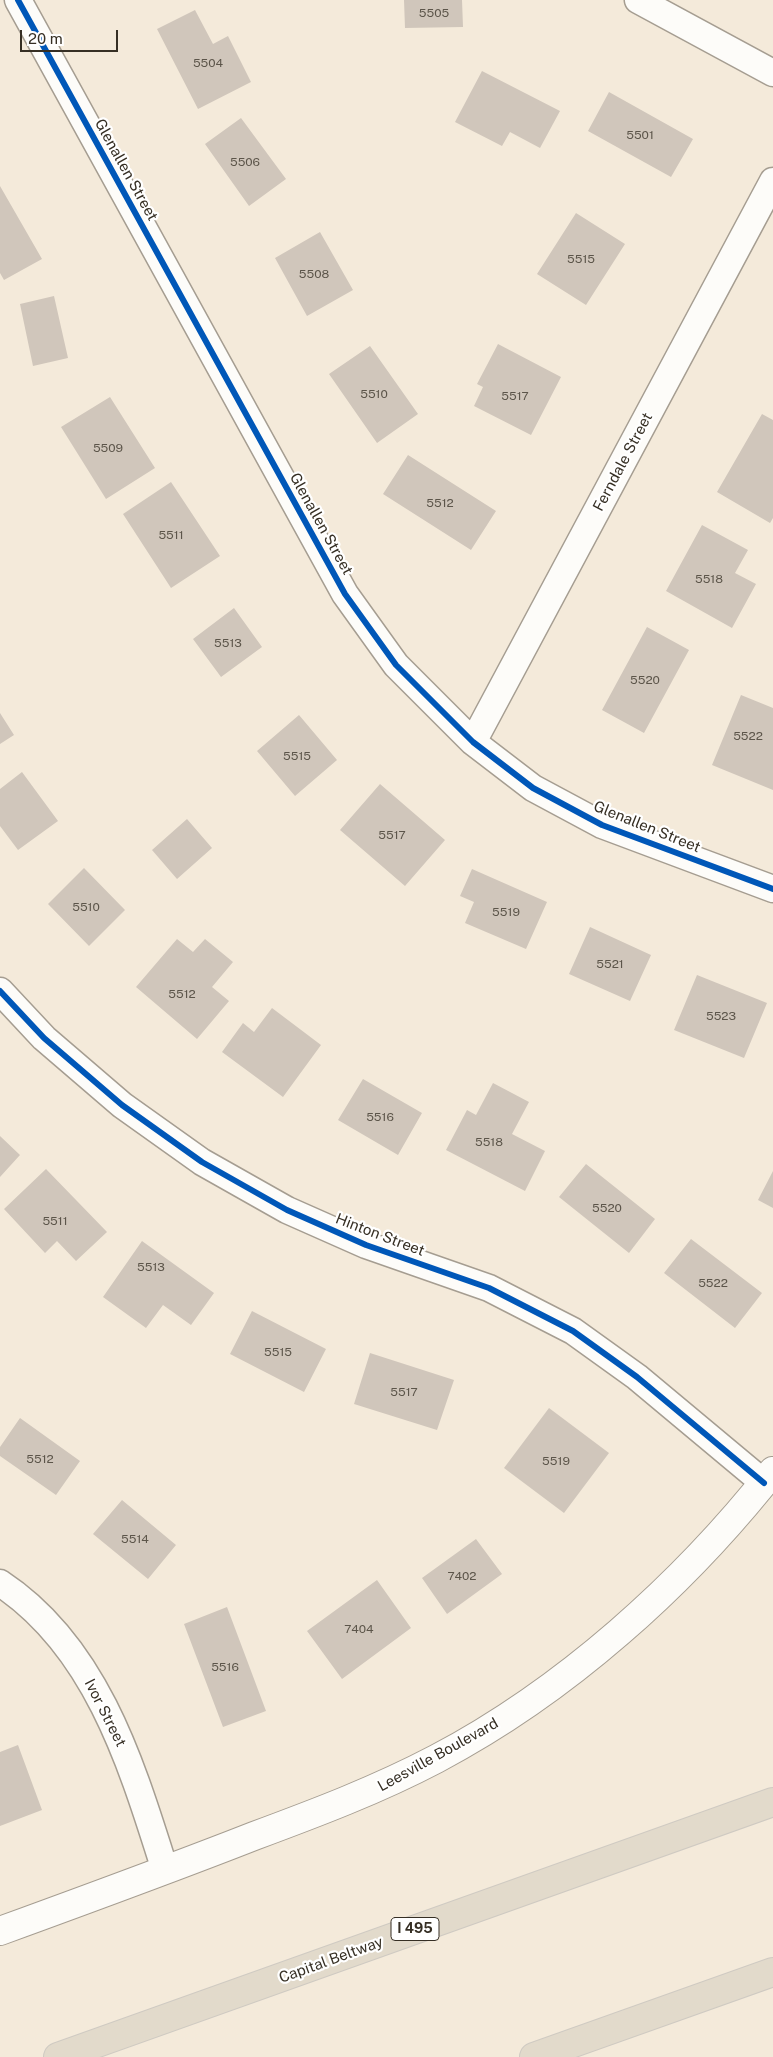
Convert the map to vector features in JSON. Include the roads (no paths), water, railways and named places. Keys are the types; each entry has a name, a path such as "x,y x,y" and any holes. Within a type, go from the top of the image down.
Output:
{"highway":[{"name":"Capital Beltway","path":"58,2057 773,1802"},
{"path":"534,2057 773,1972"}],"street":[{"name":"Glenallen Street","path":"18,0 345,594 396,665 473,742 533,788 602,825 773,889"},
{"path":"638,0 773,73"},
{"name":"Ferndale Street","path":"473,742 773,181"},
{"name":"Hinton Street","path":"0,991 44,1038 122,1105 202,1162 287,1210 366,1245 489,1288 574,1331 637,1376 768,1477"},
{"name":"Leesville Boulevard","path":"0,1932 371,1792 438,1758 502,1720 578,1666 644,1610 699,1557 768,1477"},
{"name":"Ivor Street","path":"0,1583 34,1611 58,1635 88,1677 115,1728 134,1772 165,1870"}]}
